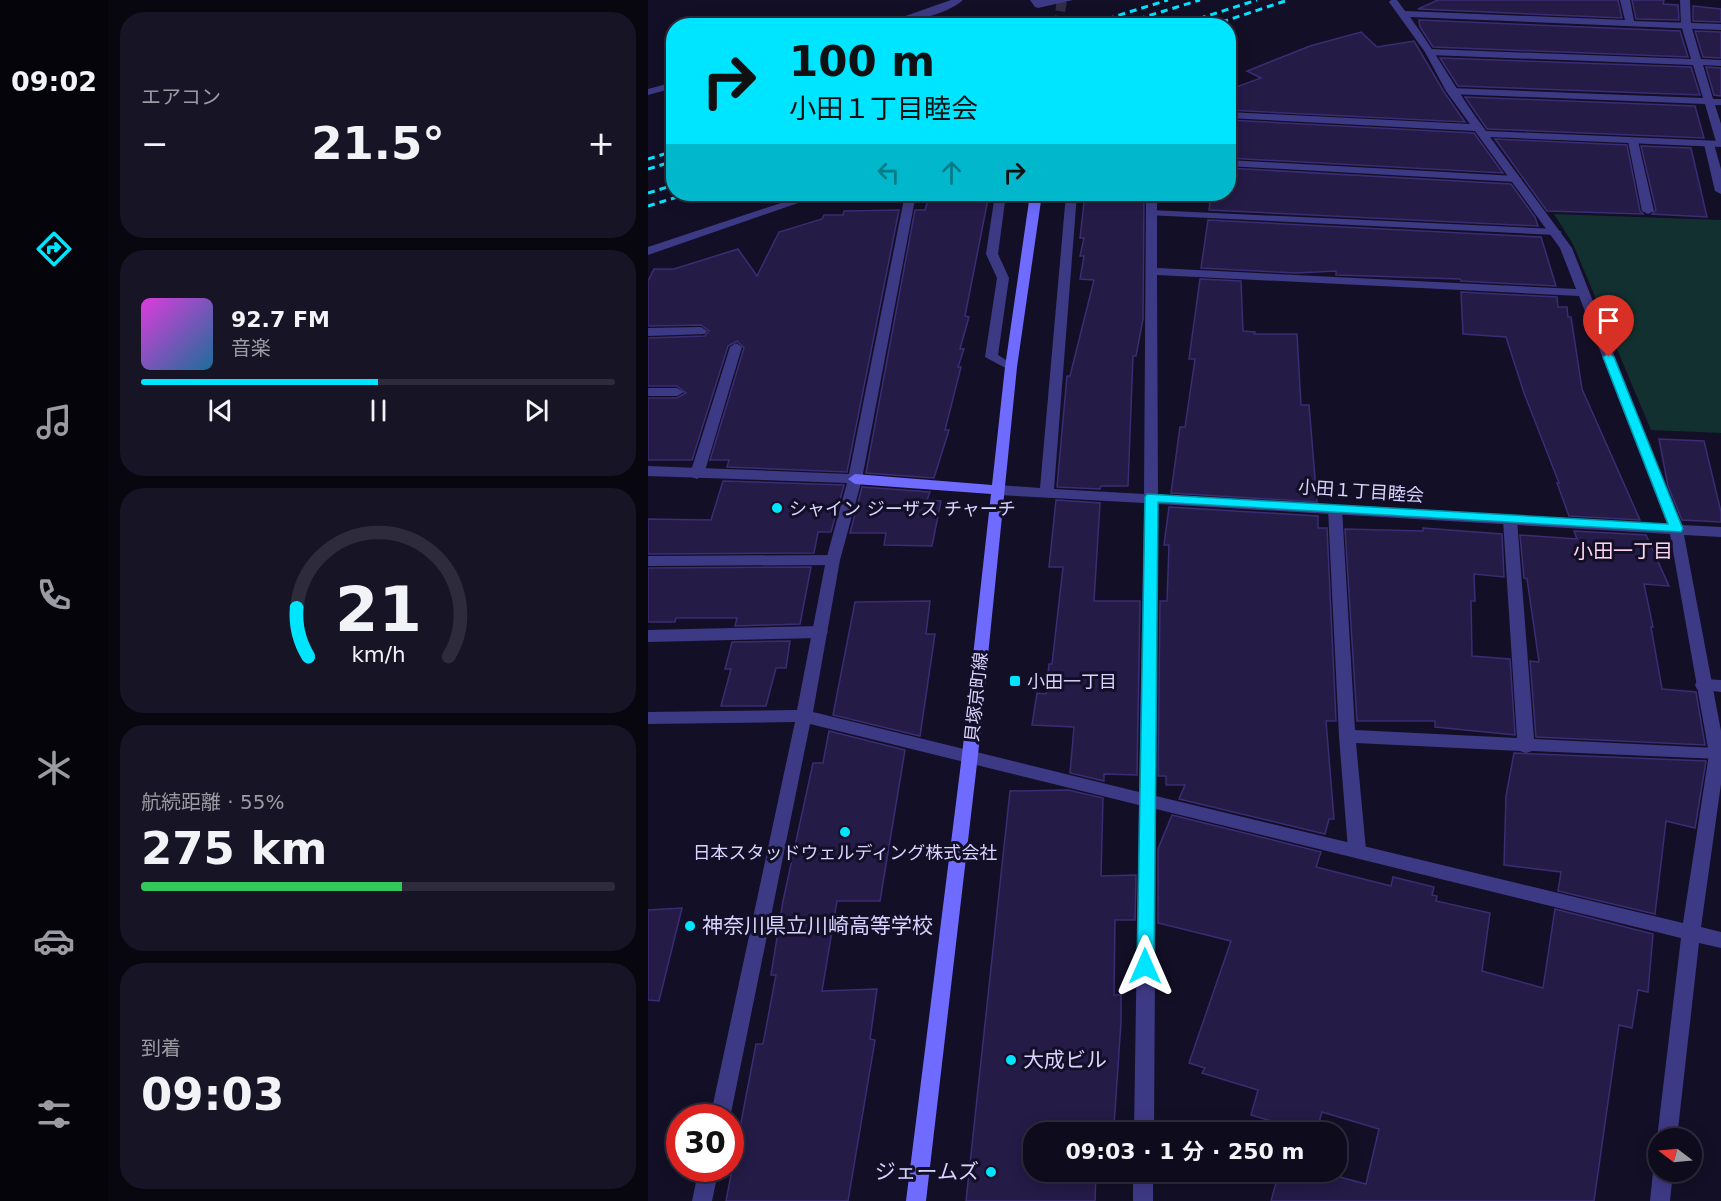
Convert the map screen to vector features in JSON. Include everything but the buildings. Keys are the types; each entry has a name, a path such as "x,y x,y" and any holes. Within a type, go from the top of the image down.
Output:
{"street":[{"path":"907,18 947,6 958,0"},
{"path":"1035,0 1038,5 1045,6 1068,0"},
{"path":"1625,0 1630,23"},
{"path":"1236,116 1633,141 1721,143 1715,102 1697,62 1686,25 1685,0"},
{"path":"1394,2 1431,52 1451,91 1566,248 1676,529 1712,685 1717,754 1691,933 1668,1128"},
{"path":"1404,14 1721,27"},
{"path":"1431,52 1721,63"},
{"path":"648,92 666,87"},
{"path":"1451,91 1715,102"},
{"path":"1633,141 1648,211"},
{"path":"1708,144 1721,191"},
{"path":"1236,163 1516,179"},
{"path":"648,251 797,201"},
{"path":"723,1104 804,716 832,560 855,479 910,201"},
{"path":"999,201 992,254 1003,278 991,357 1011,367"},
{"name":"貝塚京町線","path":"916,1201 970,755 1011,367 1035,201"},
{"path":"1047,491 1070,201"},
{"path":"1144,1122 1152,497 1151,201"},
{"path":"1151,213 1556,232"},
{"path":"1151,271 1583,292"},
{"path":"648,332 700,331"},
{"path":"697,474 736,347"},
{"path":"648,392 677,392"},
{"path":"648,471 855,479 999,490"},
{"name":"小田１丁目睦会","path":"999,490 1152,497 1721,532"},
{"path":"1335,509 1347,736 1357,850"},
{"path":"1510,520 1526,747"},
{"path":"648,561 832,560"},
{"path":"648,636 820,632"},
{"path":"648,718 804,716 1721,940"},
{"path":"1347,736 1526,747 1717,754"},
{"path":"702,1201 706,1182"},
{"path":"1143,1182 1143,1201"},
{"path":"1660,1201 1662,1182"}],"green space":[{"path":"1554,214 1721,220 1721,433 1651,430 1573,244"}],"tunnel":[{"path":"1059,18 1062,0"}],"railway":[{"path":"1110,18 1168,0"},
{"path":"1141,18 1200,0"},
{"path":"1201,18 1257,0"},
{"path":"1234,18 1288,0"},
{"path":"648,159 666,153"},
{"path":"648,169 666,163"},
{"path":"648,193 666,187"},
{"path":"648,206 666,200"}],"place":[{"name":"シャイン ジーザス チャーチ","path":"777,508"},
{"name":"小田一丁目","path":"1015,681"},
{"name":"日本スタッドウェルディング株式会社","path":"845,832"},
{"name":"神奈川県立川崎高等学校","path":"690,926"},
{"name":"大成ビル","path":"1011,1060"},
{"name":"ジェームズ","path":"991,1172"}],"district":[{"name":"小田一丁目","path":"1623,551"}],"route":[{"path":"1145,966 1152,497 1676,529 1609,357"}]}
